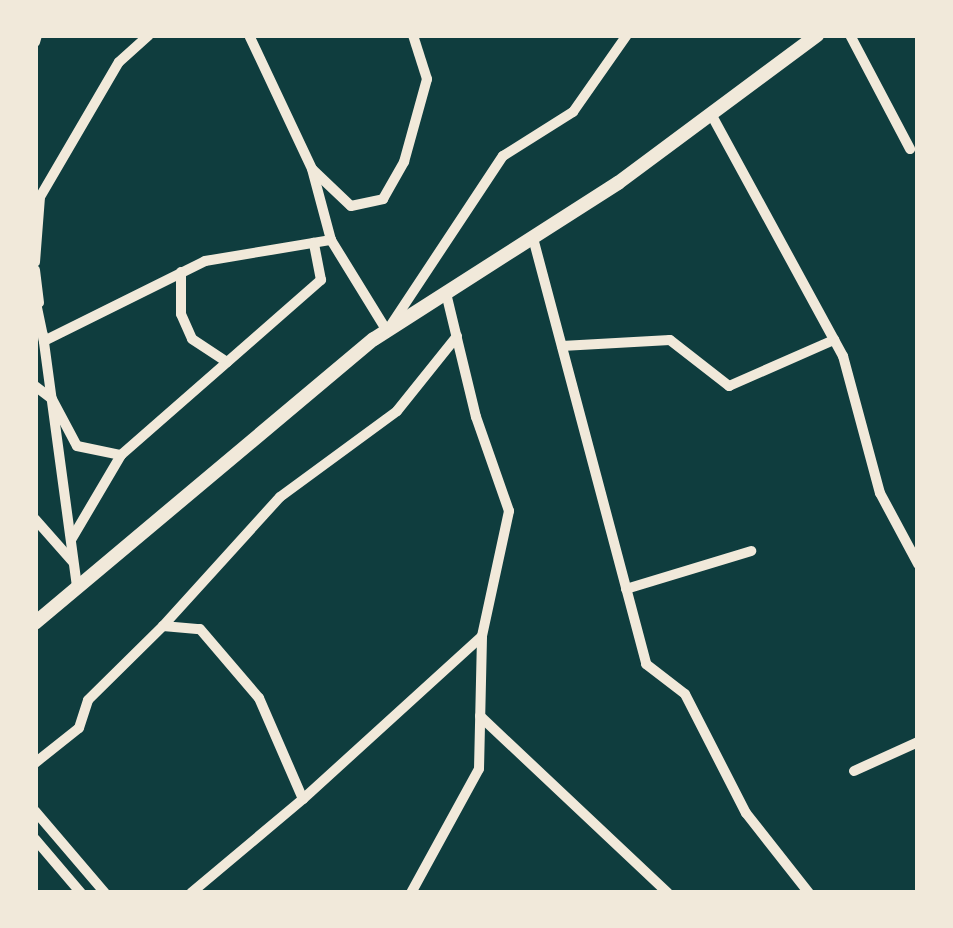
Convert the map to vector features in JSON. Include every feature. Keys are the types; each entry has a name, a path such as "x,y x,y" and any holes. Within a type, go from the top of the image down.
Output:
{"street":[{"path":"35,262 40,197 119,62 149,35"},
{"path":"250,35 312,169 332,240 387,331"},
{"path":"312,169 351,206 383,198 404,162 428,79 412,35"},
{"path":"387,331 503,156 573,112 626,35"},
{"path":"35,623 387,331 533,238 816,35"},
{"path":"850,35 910,149"},
{"path":"711,114 834,340 880,492 918,564"},
{"path":"533,238 646,664 684,694 746,812 809,893"},
{"path":"44,340 205,261 332,240"},
{"path":"71,540 121,456 321,280 314,244"},
{"path":"35,270 77,587"},
{"path":"182,272 181,314 192,339 228,362"},
{"path":"411,893 479,769 482,636 509,511 446,293"},
{"path":"35,298 44,340"},
{"path":"35,763 79,728 88,700 164,626 280,497 397,411 456,336"},
{"path":"562,346 670,340 729,386 834,340"},
{"path":"35,386 52,399 77,446 121,456"},
{"path":"35,519 74,563"},
{"path":"626,589 751,550"},
{"path":"164,626 200,629 259,698 303,798"},
{"path":"191,893 482,636"},
{"path":"480,716 668,893"},
{"path":"854,771 918,742"},
{"path":"35,811 106,893"},
{"path":"35,839 81,893"}]}
